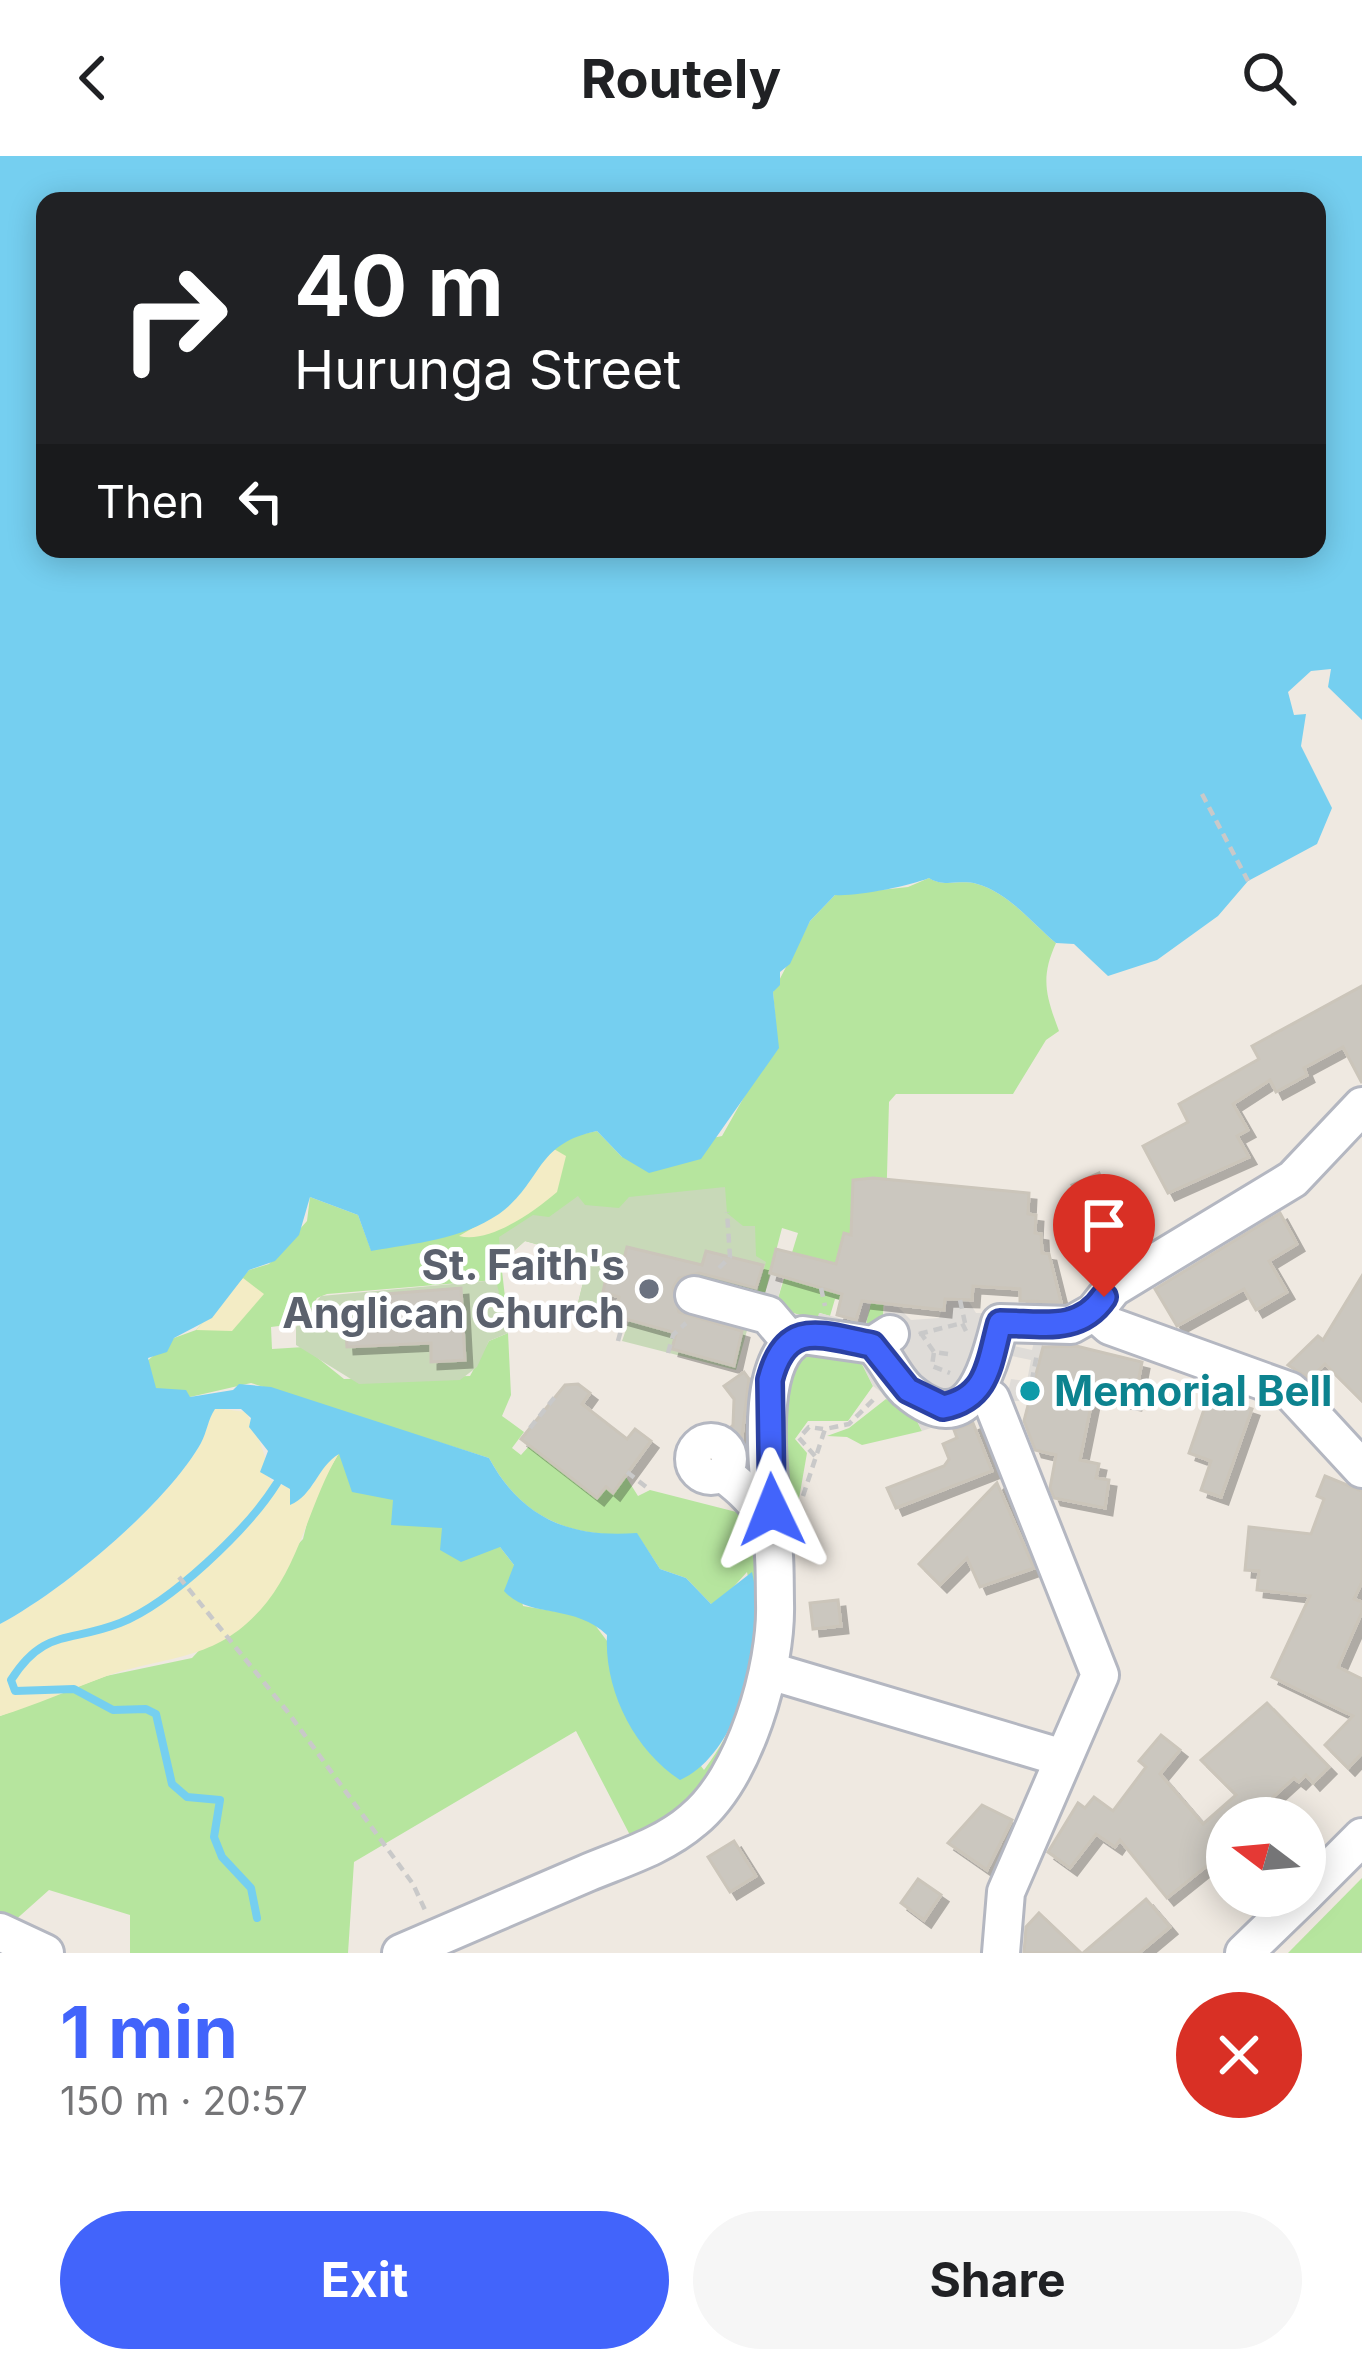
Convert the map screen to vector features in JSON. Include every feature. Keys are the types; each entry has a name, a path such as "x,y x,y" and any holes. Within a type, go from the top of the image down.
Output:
{"street":[{"path":"401,1953 654,1845 695,1819 730,1772 770,1671 776,1627 770,1380 775,1361 790,1341 814,1334 895,1359 935,1406 968,1400 987,1377 1000,1323 1071,1325 1094,1312 1113,1288 1293,1179 1362,1106"},
{"path":"700,1296 753,1310 778,1324 790,1341"},
{"path":"1094,1312 1111,1326 1290,1391 1362,1469"},
{"path":"1001,1947 1006,1892 1100,1676 1003,1391"},
{"path":"725,1475 760,1504 773,1536"},
{"path":"770,1671 1063,1758"},
{"path":"1326,1873 1362,1838"},
{"path":"1244,1953 1281,1917"},
{"path":"0,1932 45,1953"}],"path":[{"path":"1202,794 1248,881"},
{"path":"668,1353 674,1335 730,1258 728,1213"},
{"path":"947,1327 970,1340 960,1300"},
{"path":"618,1341 624,1319"},
{"path":"815,1456 800,1438 808,1427 849,1424 880,1393 895,1359 920,1332 962,1322"},
{"path":"920,1332 934,1352"},
{"path":"1003,1391 1031,1385 1040,1342"},
{"path":"530,1429 542,1407 558,1393"},
{"path":"798,1505 825,1429"},
{"path":"627,1472 650,1490"},
{"path":"179,1577 287,1711 413,1884 439,1937"}],"green space":[{"path":"929,878 989,888 1056,943 1047,987 1059,1031 1046,1040 1013,1094 896,1094 889,1102 883,1321 866,1324 871,1302 844,1234 836,1264 801,1255 817,1287 849,1290 846,1301 835,1299 830,1316 820,1313 818,1320 775,1308 798,1233 782,1228 762,1305 754,1304 765,1262 627,1248 622,1266 603,1265 601,1312 577,1307 589,1259 525,1241 501,1262 507,1315 497,1305 495,1280 327,1294 317,1298 303,1323 271,1327 272,1349 304,1347 344,1379 470,1376 489,1341 508,1333 511,1395 502,1416 524,1432 512,1448 521,1455 530,1445 614,1492 626,1477 638,1496 650,1490 752,1516 765,1656 704,1796 632,1839 576,1731 354,1862 348,1953 130,1953 130,1915 49,1890 12,1923 0,1921 0,1716 106,1676 192,1658 303,1539 314,1495 339,1453 393,1500 442,1528 500,1547 514,1565 523,1606 589,1617 704,1770 732,1724 749,1675 754,1624 747,1572 719,1603 711,1604 686,1578 660,1569 637,1534 569,1528 533,1510 502,1479 489,1458 251,1383 190,1397 155,1388 146,1362 174,1338 196,1330 249,1270 269,1264 307,1221 310,1197 358,1215 371,1250 502,1211 563,1138 597,1131 622,1157 722,1136 757,1074 778,1049 773,992 810,921 835,895 908,887"},
{"path":"725,1187 727,1213 743,1226 755,1226 756,1256 766,1262 736,1370 622,1341 629,1321 666,1330 669,1321 687,1315 696,1281 681,1274 684,1261 627,1248 622,1266 610,1265 601,1312 577,1307 589,1258 525,1241 501,1262 499,1237 533,1215 549,1217 578,1196 585,1205 619,1208 629,1197"},
{"path":"496,1280 508,1333 489,1341 477,1367 460,1380 359,1384 296,1345 296,1327 321,1296"},
{"path":"804,1352 860,1360 873,1386 848,1421 808,1421 795,1439 807,1453 794,1527 785,1534 780,1389"},
{"path":"886,1399 915,1417 922,1431 862,1445 847,1437 827,1436 849,1428"},
{"path":"1362,1878 1362,1953 1288,1953 1326,1917"}],"sand":[{"path":"554,1149 566,1156 557,1192 497,1231 459,1236 502,1211"},
{"path":"243,1278 264,1294 232,1331 196,1330"},
{"path":"215,1408 246,1412 270,1480 291,1489 313,1485 323,1463 339,1453 279,1585 249,1622 211,1646 104,1677 0,1716 0,1624 52,1591 139,1519 185,1467"}],"shaded area":[{"path":"771,1274 783,1277 776,1308 817,1320 819,1313 859,1323 862,1301 871,1302 866,1324 876,1324 884,1319 885,1295 897,1296 897,1306 911,1320 939,1318 945,1299 968,1300 976,1313 1022,1314 1009,1345 1032,1350 1035,1338 1044,1340 1035,1401 1006,1401 1011,1379 1027,1381 1031,1360 1007,1355 998,1397 978,1412 922,1431 915,1417 873,1386 860,1360 814,1349 755,1380 764,1348 762,1305"}],"water":[{"path":"0,156 1362,156 1362,720 1328,687 1331,669 1311,671 1288,692 1294,715 1306,714 1301,746 1332,808 1317,844 1248,881 1218,916 1157,960 1108,976 1074,944 1056,943 1010,901 977,884 929,878 835,895 810,921 790,964 780,972 780,985 773,992 779,1048 701,1159 649,1173 622,1157 597,1131 561,1145 513,1202 484,1223 437,1239 371,1251 358,1215 310,1197 299,1235 275,1261 249,1270 212,1318 174,1338 167,1352 148,1358 156,1388 186,1390 190,1397 233,1390 239,1384 271,1387 489,1458 502,1479 533,1510 569,1528 637,1533 660,1569 686,1578 711,1604 752,1572 756,1627 745,1689 720,1744 702,1766 680,1780 649,1752 617,1697 607,1635 580,1619 514,1600 504,1591 514,1565 500,1547 461,1562 440,1550 442,1528 391,1525 393,1500 352,1492 339,1454 305,1495 290,1505 290,1489 260,1472 268,1451 241,1409 215,1409 201,1443 164,1493 111,1544 0,1624"}],"building":[{"path":"1362,986 1362,1083 1343,1047 1304,1068 1307,1075 1276,1092 1270,1080 1233,1104 1248,1130 1237,1136 1249,1157 1168,1193 1143,1146 1188,1122 1179,1104 1259,1059 1252,1046"},
{"path":"1099,1173 1118,1219 1091,1230 1072,1185"},
{"path":"853,1180 1029,1193 1028,1214 1036,1215 1035,1233 1041,1234 1042,1253 1049,1254 1061,1302 1020,1301 1020,1289 973,1286 972,1300 945,1299 944,1310 862,1301 856,1320 837,1315 842,1294 770,1273 776,1249 836,1264 844,1233 851,1235"},
{"path":"1280,1213 1297,1244 1269,1261 1287,1292 1256,1310 1244,1289 1177,1326 1155,1289"},
{"path":"627,1247 702,1265 706,1251 763,1265 756,1288 699,1273 679,1278 673,1288 679,1312 742,1331 734,1366 672,1349 676,1333 615,1316 619,1297 603,1292 608,1269 622,1266"},
{"path":"1362,1276 1362,1401 1325,1364 1310,1379 1288,1365 1318,1336 1323,1340"},
{"path":"461,1288 465,1360 431,1362 431,1343 347,1347 345,1320 374,1316 373,1295"},
{"path":"1076,1346 1142,1362 1134,1403 1093,1396 1080,1460 1099,1464 1096,1478 1109,1480 1105,1508 1054,1498 1050,1488 1056,1455 1035,1450 1024,1421 1043,1347"},
{"path":"744,1372 749,1379 740,1453 721,1437 733,1425 734,1399 724,1386"},
{"path":"578,1384 590,1393 582,1404 627,1439 635,1429 651,1441 613,1493 606,1487 597,1498 521,1439 565,1385"},
{"path":"1209,1395 1252,1409 1221,1497 1201,1490 1211,1461 1189,1453"},
{"path":"973,1423 992,1471 896,1508 887,1488 944,1466 949,1459 943,1444 957,1438 954,1430"},
{"path":"1325,1476 1362,1491 1362,1582 1354,1599 1362,1602 1362,1612 1338,1667 1362,1679 1362,1753 1348,1768 1325,1745 1353,1716 1272,1677 1310,1596 1257,1590 1259,1571 1245,1570 1249,1527 1311,1534 1324,1499 1317,1496"},
{"path":"997,1483 1034,1568 980,1587 967,1558 940,1585 919,1564"},
{"path":"838,1600 841,1626 813,1629 810,1603"},
{"path":"1267,1703 1329,1767 1313,1783 1306,1775 1299,1782 1294,1778 1273,1797 1234,1797 1201,1760"},
{"path":"1161,1735 1180,1750 1160,1774 1203,1824 1206,1821 1206,1866 1167,1898 1120,1840 1115,1847 1096,1834 1070,1868 1048,1852 1078,1803 1085,1808 1094,1797 1113,1811 1146,1767 1139,1761"},
{"path":"982,1805 1012,1820 987,1870 948,1843"},
{"path":"734,1841 756,1876 730,1892 708,1857"},
{"path":"918,1879 941,1895 924,1920 901,1903"},
{"path":"1146,1899 1170,1927 1139,1953 1083,1953"},
{"path":"1039,1913 1081,1953 1024,1953 1026,1927"}],"waterway":[{"path":"257,1918 251,1888 222,1857 214,1837 220,1800 187,1797 172,1784 156,1714 146,1709 113,1710 74,1689 15,1691 11,1680 47,1644 120,1623 162,1599 228,1542 277,1483"}],"place":[{"name":"St. Faith's Anglican Church","path":"649,1289"},
{"name":"Memorial Bell","path":"1030,1391"}],"route":[{"path":"772,1510 770,1380 781,1348 790,1341 814,1334 872,1345 902,1385 943,1407 968,1400 987,1377 1000,1323 1071,1325 1094,1312 1104,1297"}]}
